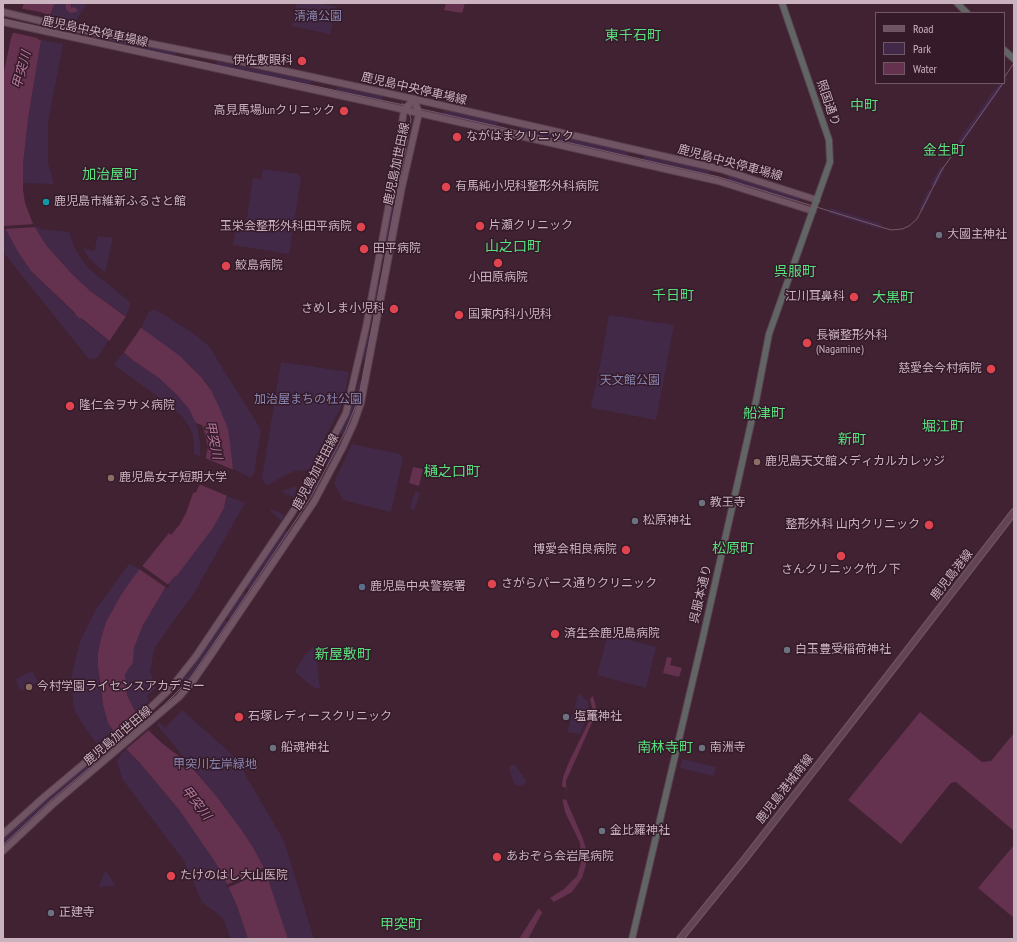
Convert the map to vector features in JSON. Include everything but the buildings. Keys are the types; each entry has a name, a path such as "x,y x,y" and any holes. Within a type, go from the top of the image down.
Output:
{"highway":[{"name":"照国通り","path":"782,3 829,140 830,162 813,211"},
{"path":"957,3 966,12"},
{"path":"1005,51 1014,59"},
{"name":"呉服本通り","path":"632,939 701,645 756,401 769,334 813,211"}],"main road":[{"name":"鹿児島中央停車場線","path":"3,12 49,23 414,99 720,169 817,200"},
{"name":"鹿児島中央停車場線","path":"3,22 419,113 718,181 813,211"},
{"name":"鹿児島加世田線","path":"3,834 44,797 150,708 170,689 189,666 292,513 315,472 346,413 366,327 391,193 404,110 414,99 419,113 402,188 361,403 354,423 325,481 295,531 193,681 179,698 52,805 3,851"},
{"name":"鹿児島港線","path":"906,652 1014,512"},
{"name":"鹿児島港城南線","path":"680,939 744,860 906,652"}],"green space":[{"path":"55,3 87,3 76,21 50,15"},
{"name":"清滝公園","path":"297,3 318,3 336,7 330,34 292,26"},
{"path":"93,35 176,52 175,57 92,40"},
{"path":"41,40 63,44 48,123 48,163 54,184 23,183 23,164 28,119"},
{"path":"217,61 312,81 311,86 216,66"},
{"path":"998,84 1004,84 954,155 950,152"},
{"path":"337,87 383,96 382,101 336,92"},
{"path":"444,110 498,122 497,127 443,115"},
{"path":"519,127 628,152 627,157 518,132"},
{"path":"404,137 409,138 406,155 401,154"},
{"path":"644,155 710,171 709,175 643,160"},
{"path":"941,166 945,169 935,187 930,185"},
{"path":"263,169 298,174 301,178 289,254 233,245 237,223 246,224 253,178 261,179"},
{"path":"729,176 800,198 798,203 727,180"},
{"path":"928,190 932,192 923,211 919,209"},
{"path":"393,195 398,196 386,260 381,258"},
{"path":"830,208 882,224 880,229 829,213"},
{"path":"35,227 39,227 40,229 69,232 76,251 88,268 130,302 126,316 89,290 71,273 46,245"},
{"path":"3,229 6,229 18,252 31,271 75,314 108,341 97,358 89,359 3,252"},
{"path":"98,236 113,238 105,273 89,258 83,248 94,251"},
{"path":"376,284 381,285 375,317 370,316"},
{"path":"154,309 190,331 208,345 261,430 254,473 252,476 250,477 233,469 231,451 211,390 207,384 188,363 141,328 149,312"},
{"name":"天文館公園","path":"609,315 674,325 656,420 592,408 591,406"},
{"path":"367,335 372,336 367,360 362,359"},
{"path":"123,353 159,378 189,409 194,417 197,427 200,443 200,456 194,454 193,435 182,416 114,365"},
{"name":"加治屋まちの杜公園","path":"281,362 349,372 341,407 310,468 285,475 269,485 264,483 262,478"},
{"path":"359,381 364,382 345,436 340,433 352,406"},
{"path":"335,443 340,446 328,467 324,465"},
{"path":"352,444 400,454 403,458 391,512 343,500 334,483"},
{"path":"318,475 323,478 311,497 307,495"},
{"path":"297,486 295,494 297,495 295,498 282,492 282,491"},
{"path":"415,492 420,493 414,510 410,508"},
{"path":"228,496 245,503 194,593 155,647 150,671 156,688 147,696 149,701 136,713 127,695 125,678 127,669 133,663 134,648 143,625 165,588 175,576 176,577 213,528 224,508"},
{"path":"270,509 283,514 284,516 281,521 272,513"},
{"path":"285,530 289,533 250,590 246,588"},
{"path":"129,564 140,569 121,595 106,622 98,653 99,684 103,705 108,723 114,731 97,743 75,712 73,703 72,675 81,639 96,609"},
{"path":"243,593 247,595 231,620 227,617"},
{"path":"225,620 229,623 194,674 181,690 177,687 190,671"},
{"path":"608,634 656,647 646,688 597,675"},
{"path":"313,647 315,648 320,688 316,689 295,671 304,656"},
{"path":"32,671 38,682 21,691 16,679"},
{"path":"579,693 588,702 589,710 580,734 578,734 567,732"},
{"name":"甲突川左岸緑地","path":"182,710 236,759 284,841 314,939 288,939 265,870 254,849 217,797 157,725 159,722 165,728"},
{"path":"126,750 139,762 180,811 213,859 223,875 237,906 248,939 231,939 223,918 202,902 184,861 123,780 117,762 121,753"},
{"path":"682,759 716,767 714,776 680,768"},
{"path":"89,763 92,767 32,819 3,847 3,840 29,815"},
{"path":"511,765 515,765 526,780 525,784 518,786 514,784 509,767"},
{"path":"776,795 783,801 773,813"},
{"path":"105,871 115,884 114,886 100,887 99,885"}],"water":[{"name":"甲突川","path":"24,3 55,3 41,40 28,119 23,164 23,190 25,203 33,224 46,245 71,273 89,290 180,356 201,377 211,390 228,429 233,469 224,508 213,528 176,577 175,576 165,588 143,625 134,648 133,663 125,675 127,695 136,713 149,731 188,763 217,797 243,832 265,870 288,939 248,939 237,906 223,875 213,859 180,811 139,762 125,748 108,723 103,705 98,667 98,653 106,622 121,595 135,575 169,533 171,535 180,524 186,513 193,493 196,492 200,484 208,447 202,425 196,423 189,409 177,395 159,378 134,361 81,318 80,319 31,271 18,252 3,224 3,76 11,38"},
{"path":"66,3 71,5 71,8 74,7 78,10 70,13 66,9"},
{"path":"446,3 465,3 462,13 444,10"},
{"path":"413,467 423,469 419,486 409,483"},
{"path":"667,657 672,658 670,665 682,668 679,677 663,673"},
{"path":"593,696 596,707 595,716 566,781 567,802 587,852 586,865 582,878 572,892 554,902 542,913 528,939 519,939 538,909 550,898 564,889 577,876 581,863 580,843 565,812 562,786 563,777 569,762 591,717 592,707 590,699"},
{"path":"920,712 982,762 991,761 1014,733 1014,831 956,782 951,783 901,844 848,800"},
{"path":"1014,845 1014,918 978,888"}],"pier":[{"path":"19,8 40,12 51,16 43,39 39,40 37,38 11,32"},
{"path":"36,224 37,227 3,229 3,226"},
{"path":"127,315 142,326 122,355 108,343"},
{"path":"205,458 234,470 230,497 199,484"},
{"path":"141,565 170,586 168,589 138,568"},
{"path":"138,712 150,729 125,750 113,733"},
{"path":"561,786 566,788 567,800 562,799"},
{"path":"265,867 267,870 227,888 226,885"},
{"path":"549,897 554,902 543,913 538,908"}],"tram line":[{"path":"3,19 404,105 719,177 891,230 902,229 909,226 917,219 941,171 1002,84"},
{"path":"1005,76 1014,63"},
{"path":"3,845 51,800 163,706 191,677 311,497 345,432 360,391 411,119 409,112 402,103"}],"place":[{"name":"伊佐敷眼科","path":"302,61"},
{"name":"高見馬場Junクリニック","path":"344,111"},
{"name":"ながはまクリニック","path":"457,137"},
{"name":"有馬純小児科整形外科病院","path":"446,187"},
{"name":"鹿児島市維新ふるさと館","path":"46,202"},
{"name":"片瀬クリニック","path":"480,226"},
{"name":"玉栄会整形外科田平病院","path":"361,227"},
{"name":"大國主神社","path":"939,235"},
{"name":"田平病院","path":"364,249"},
{"name":"小田原病院","path":"498,263"},
{"name":"鮫島病院","path":"226,266"},
{"name":"江川耳鼻科","path":"854,297"},
{"name":"さめしま小児科","path":"394,309"},
{"name":"国東内科小児科","path":"459,315"},
{"name":"長嶺整形外科 (Nagamine)","path":"807,343"},
{"name":"慈愛会今村病院","path":"991,369"},
{"name":"隆仁会ヲサメ病院","path":"70,406"},
{"name":"鹿児島天文館メディカルカレッジ","path":"757,462"},
{"name":"鹿児島女子短期大学","path":"111,478"},
{"name":"教王寺","path":"702,503"},
{"name":"松原神社","path":"635,521"},
{"name":"整形外科 山内クリニック","path":"929,525"},
{"name":"博愛会相良病院","path":"626,550"},
{"name":"さんクリニック竹ノ下","path":"841,556"},
{"name":"さがらパース通りクリニック","path":"492,584"},
{"name":"鹿児島中央警察署","path":"362,587"},
{"name":"済生会鹿児島病院","path":"555,634"},
{"name":"白玉豊受稲荷神社","path":"787,650"},
{"name":"今村学園ライセンスアカデミー","path":"29,687"},
{"name":"石塚レディースクリニック","path":"239,717"},
{"name":"塩竃神社","path":"566,717"},
{"name":"船魂神社","path":"273,748"},
{"name":"南洲寺","path":"702,748"},
{"name":"金比羅神社","path":"602,831"},
{"name":"あおぞら会岩尾病院","path":"497,857"},
{"name":"たけのはし大山医院","path":"171,876"},
{"name":"正建寺","path":"51,913"}],"district":[{"name":"東千石町","path":"633,36"},
{"name":"中町","path":"864,106"},
{"name":"金生町","path":"944,151"},
{"name":"加治屋町","path":"110,175"},
{"name":"山之口町","path":"513,247"},
{"name":"呉服町","path":"795,272"},
{"name":"千日町","path":"673,296"},
{"name":"大黒町","path":"893,298"},
{"name":"船津町","path":"764,414"},
{"name":"堀江町","path":"943,427"},
{"name":"新町","path":"852,440"},
{"name":"樋之口町","path":"452,472"},
{"name":"松原町","path":"733,549"},
{"name":"新屋敷町","path":"343,655"},
{"name":"南林寺町","path":"665,748"},
{"name":"甲突町","path":"401,925"}]}
